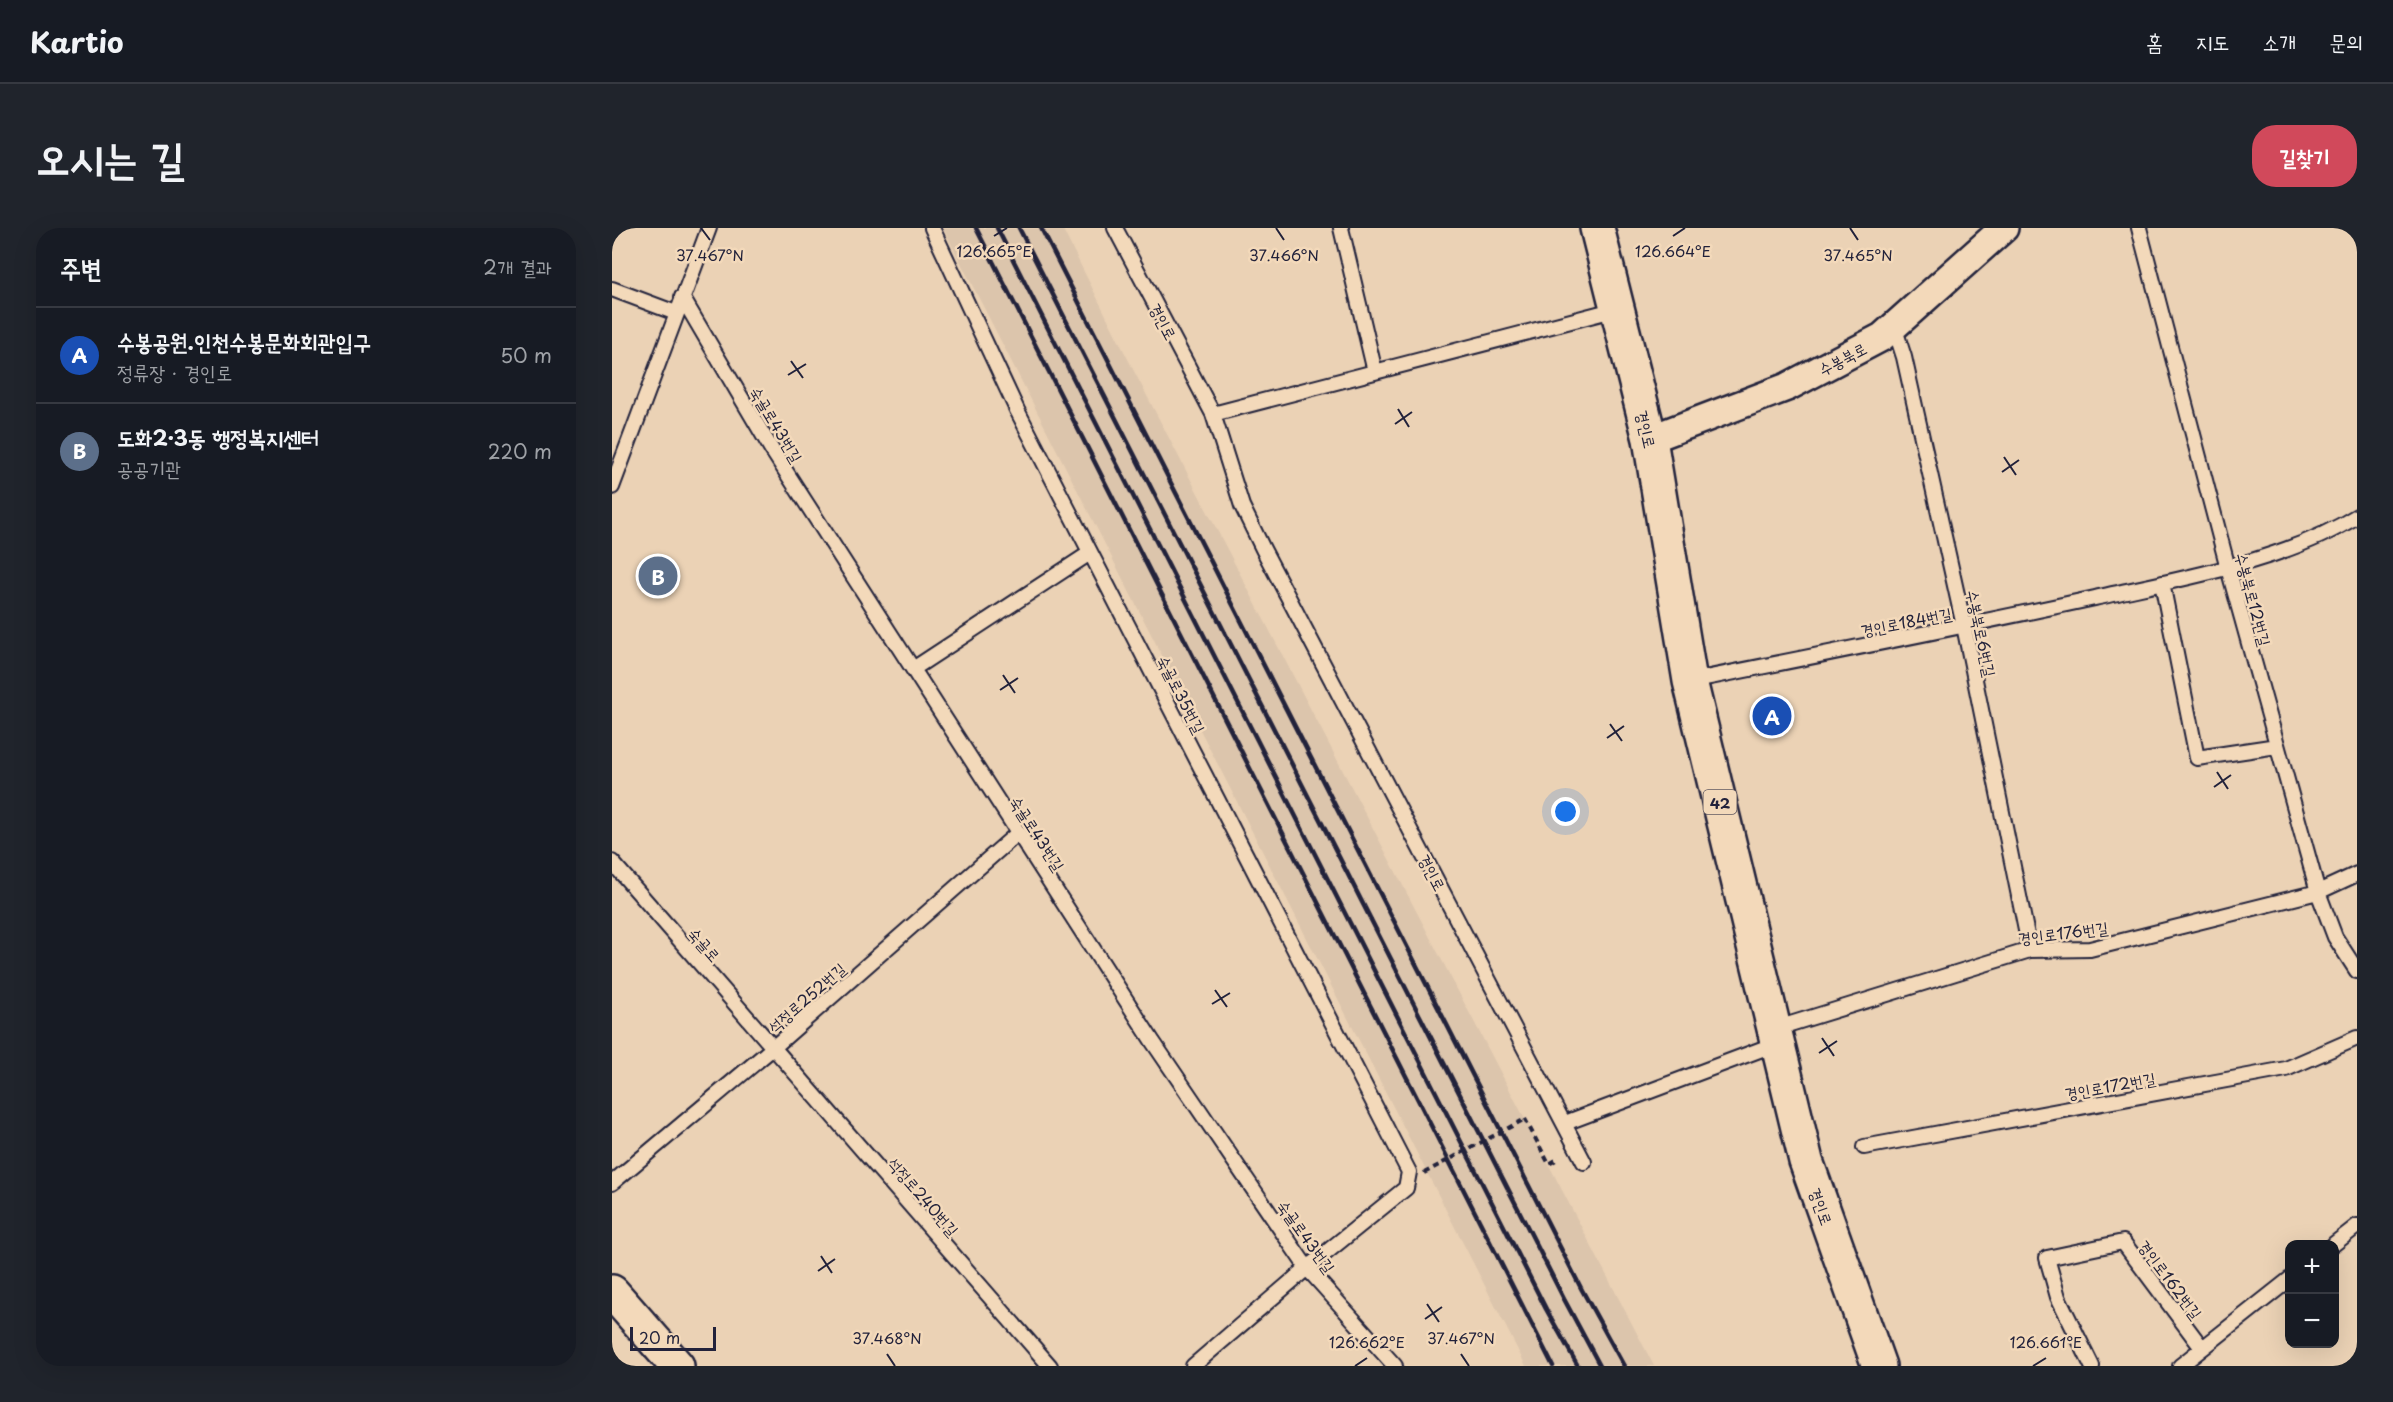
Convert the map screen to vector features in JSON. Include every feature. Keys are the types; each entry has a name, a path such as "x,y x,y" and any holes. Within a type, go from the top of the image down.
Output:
{"main road":[{"name":"경인로","path":"1597,228 1650,439 1690,681 1806,1161 1879,1366"},
{"path":"612,1292 677,1366"}],"street":[{"name":"수봉북로","path":"1650,439 1787,387 1882,337 2004,228"}],"lane":[{"path":"612,487 709,228"},
{"name":"숙골로35번길","path":"932,228 1017,410 1409,1172 1406,1188 1306,1268"},
{"name":"경인로","path":"1115,228 1213,414 1242,506 1263,549 1584,1162"},
{"path":"1341,228 1375,372"},
{"name":"수봉북로12번길","path":"2139,228 2228,568 2318,892 2335,937 2357,971"},
{"path":"612,289 676,313"},
{"name":"숙골로43번길","path":"682,297 772,450 1153,1042 1306,1268 1395,1366"},
{"path":"1213,414 1618,309"},
{"name":"수봉북로6번길","path":"1894,326 1904,357 1964,626 2030,950"},
{"name":"경인로184번길","path":"1690,681 1964,626 2228,568 2335,530 2357,516"},
{"path":"913,669 1090,553"},
{"path":"2162,583 2197,758 2277,746"},
{"name":"석정로252번길","path":"612,1182 774,1047 1018,833"},
{"name":"숙골로","path":"612,862 774,1047"},
{"name":"경인로176번길","path":"1776,1036 2030,950 2090,949 2318,892 2357,874"},
{"path":"1565,1123 1776,1036"},
{"name":"경인로172번길","path":"1864,1147 2286,1069 2357,1038"},
{"name":"석정로240번길","path":"774,1047 1050,1366"},
{"path":"2339,1241 2357,1226"},
{"name":"경인로162번길","path":"2092,1366 2058,1297 2047,1258 2123,1242 2202,1348"},
{"path":"1193,1366 1306,1268"},
{"path":"2180,1366 2285,1283"}],"path":[{"path":"1424,1173 1525,1119 1549,1164"}],"shaded area":[{"path":"943,228 1062,228 1135,373 1654,1366 1526,1366"}],"railway":[{"path":"976,228 1553,1366"},
{"path":"997,228 1546,1309 1578,1366"},
{"path":"1019,228 1600,1366"},
{"path":"1041,228 1582,1290 1624,1366"}],"place":[{"name":"도화2·3동 행정복지센터","path":"658,576"},
{"name":"수봉공원.인천수봉문화회관입구","path":"1772,716"}]}
